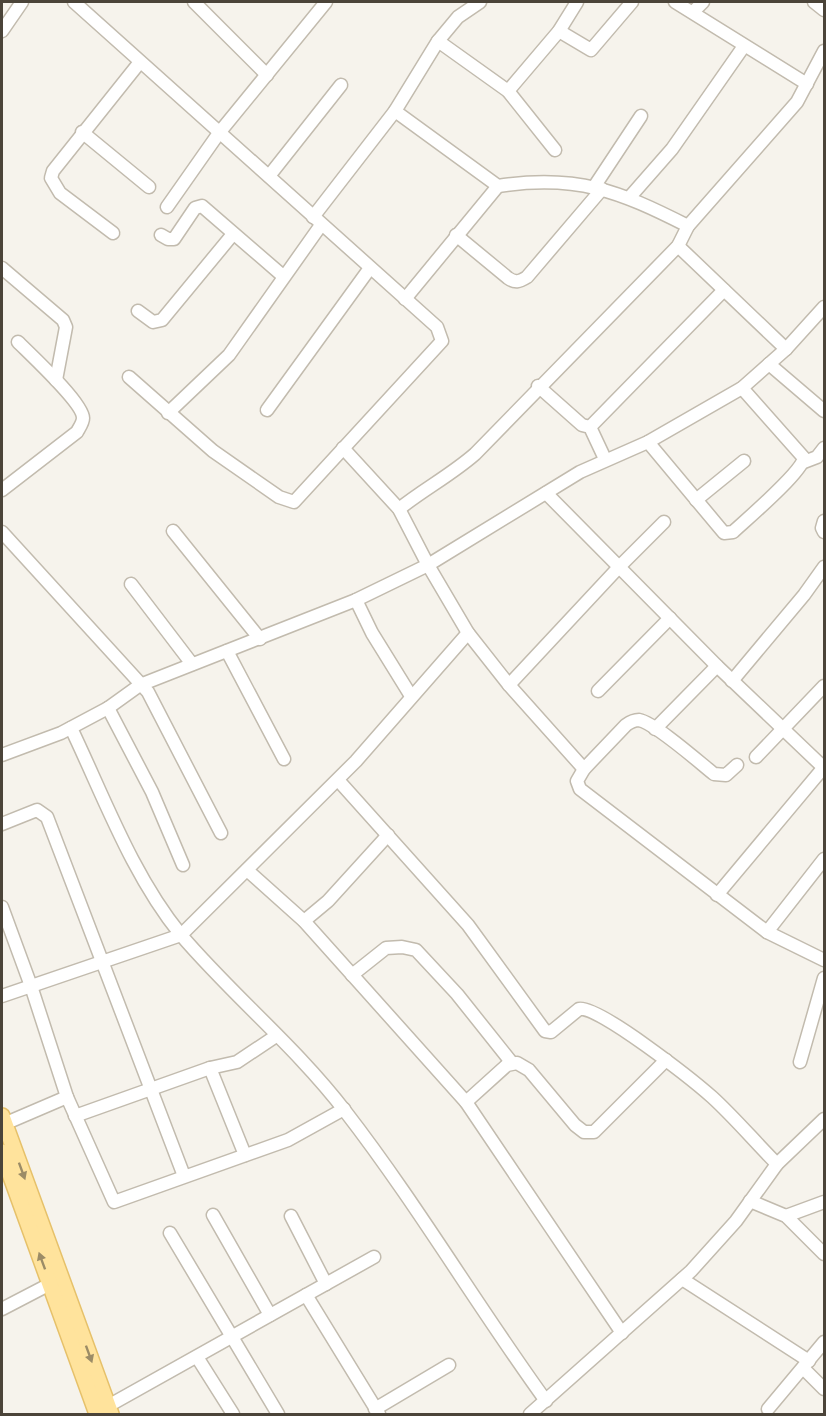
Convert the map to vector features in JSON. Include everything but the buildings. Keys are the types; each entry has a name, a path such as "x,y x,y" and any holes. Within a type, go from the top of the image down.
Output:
{"main road":[{"path":"3,1120 105,1412"},
{"path":"2,1156 50,1284 105,1412"}],"street":[{"path":"74,2 437,327 442,341 294,502 286,500 213,451 129,376"},
{"path":"194,2 267,75"},
{"path":"167,207 219,134 326,2"},
{"path":"508,91 559,31 577,2"},
{"path":"559,31 591,50 632,2"},
{"path":"675,2 807,84"},
{"path":"693,12 703,2"},
{"path":"814,2 825,10"},
{"path":"168,413 229,355 317,221 395,111 438,41 458,17 476,3"},
{"path":"2,31 17,4"},
{"path":"438,41 508,91 555,150"},
{"path":"629,198 672,148 744,46"},
{"path":"399,509 424,488 451,474 466,462 538,386 678,246 688,226 797,102 825,51"},
{"path":"113,233 60,193 51,178 53,171 82,132 140,62"},
{"path":"269,176 341,86"},
{"path":"395,111 498,186 557,180 598,188 629,198 688,226"},
{"path":"456,235 514,282 527,278 598,188 641,116"},
{"path":"82,132 149,187"},
{"path":"405,299 498,186"},
{"path":"161,235 168,239 174,238 198,206 206,208 283,276"},
{"path":"138,311 153,322 162,320 233,234"},
{"path":"678,246 786,349"},
{"path":"2,268 63,320 66,327 56,380"},
{"path":"267,410 370,268"},
{"path":"590,427 724,290"},
{"path":"2,754 71,728 108,708 140,685 356,600 428,565 605,459 648,442 742,388 786,349 825,308"},
{"path":"2,488 77,432 82,423 81,411 56,380 18,342"},
{"path":"769,364 825,411"},
{"path":"538,386 582,424 590,427 605,459"},
{"path":"742,388 801,453 804,462"},
{"path":"648,442 724,532 730,534 804,462 817,457 825,448"},
{"path":"343,448 399,509 428,565 468,633 509,685 584,768"},
{"path":"696,500 744,461"},
{"path":"546,493 732,681 824,767 717,895"},
{"path":"825,521 822,528 825,532"},
{"path":"509,685 664,522"},
{"path":"173,531 260,639"},
{"path":"2,532 53,585 148,692 221,833"},
{"path":"732,681 825,567"},
{"path":"131,584 192,664"},
{"path":"356,600 372,633 411,696"},
{"path":"598,691 670,618"},
{"path":"2,996 181,935 338,780 468,633"},
{"path":"227,651 284,759"},
{"path":"655,729 717,666"},
{"path":"756,758 825,686"},
{"path":"108,708 152,792 183,865"},
{"path":"737,765 726,775 714,774 655,729 639,720 630,722 584,768 577,781 580,789 767,933 825,960"},
{"path":"71,728 147,886 181,935 344,1109 439,1242 496,1332 546,1401"},
{"path":"338,780 468,925 545,1031 549,1032 579,1009 587,1008 666,1060 711,1096 777,1164"},
{"path":"2,824 37,810 45,813 183,1176"},
{"path":"304,921 328,901 388,835"},
{"path":"767,933 825,860"},
{"path":"247,870 304,921 466,1102 622,1333"},
{"path":"2,907 32,986 67,1097 114,1202 299,1136 344,1109"},
{"path":"352,975 386,948 402,947 416,950 457,994 512,1063 522,1065 529,1070 575,1125 588,1133 600,1128 666,1060"},
{"path":"800,1062 825,978"},
{"path":"75,1116 210,1068 237,1062 276,1036"},
{"path":"466,1102 512,1063"},
{"path":"210,1068 245,1155"},
{"path":"3,1120 67,1097"},
{"path":"530,1414 682,1278 736,1221 777,1164 825,1119"},
{"path":"750,1201 786,1216 825,1254"},
{"path":"786,1216 825,1202"},
{"path":"213,1215 270,1316"},
{"path":"291,1216 326,1284"},
{"path":"170,1233 278,1414"},
{"path":"105,1412 374,1257"},
{"path":"682,1278 806,1364 825,1389"},
{"path":"2,1309 50,1284"},
{"path":"306,1295 377,1412 448,1365"},
{"path":"768,1409 825,1342"},
{"path":"197,1357 233,1414"}]}
